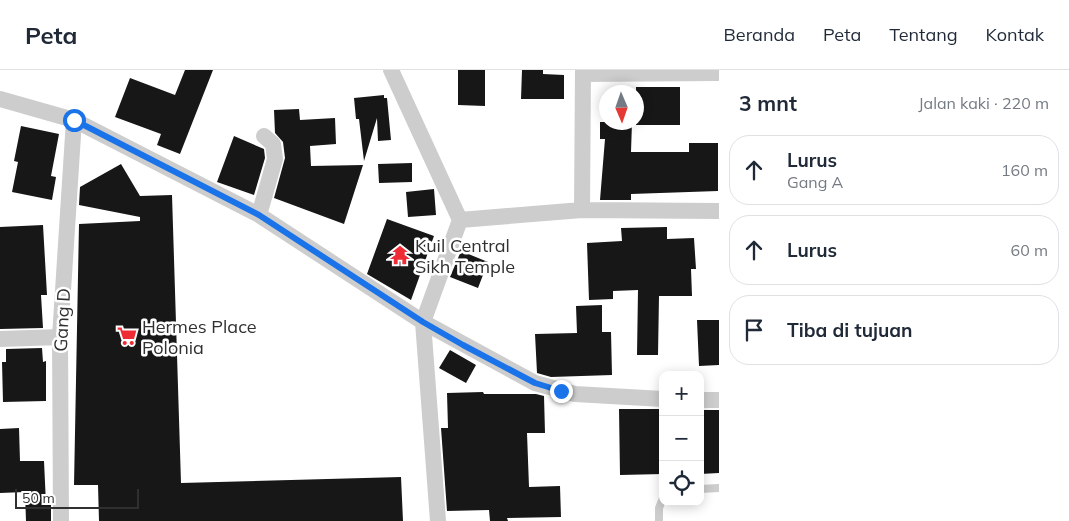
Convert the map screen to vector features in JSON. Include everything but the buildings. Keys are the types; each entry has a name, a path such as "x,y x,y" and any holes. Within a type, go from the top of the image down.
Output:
{"street":[{"path":"391,70 460,220 423,322 438,521"},
{"path":"582,210 583,72 719,72"},
{"path":"0,99 74,120 259,215 423,322 548,388 596,396 659,399"},
{"name":"Gang D","path":"61,521 60,337 74,120"},
{"path":"259,215 275,159 273,144 264,136"},
{"path":"460,220 582,210 719,211"},
{"path":"0,339 60,337"},
{"path":"704,400 719,400"}],"lane":[{"path":"704,489 719,488"},
{"path":"659,521 660,506"}],"place":[{"name":"Kuil Central Sikh Temple","path":"400,255"},
{"name":"Hermes Place Polonia","path":"127,336"}],"route":[{"path":"74,120 259,215 423,322 463,345 535,383 561,391"}]}
